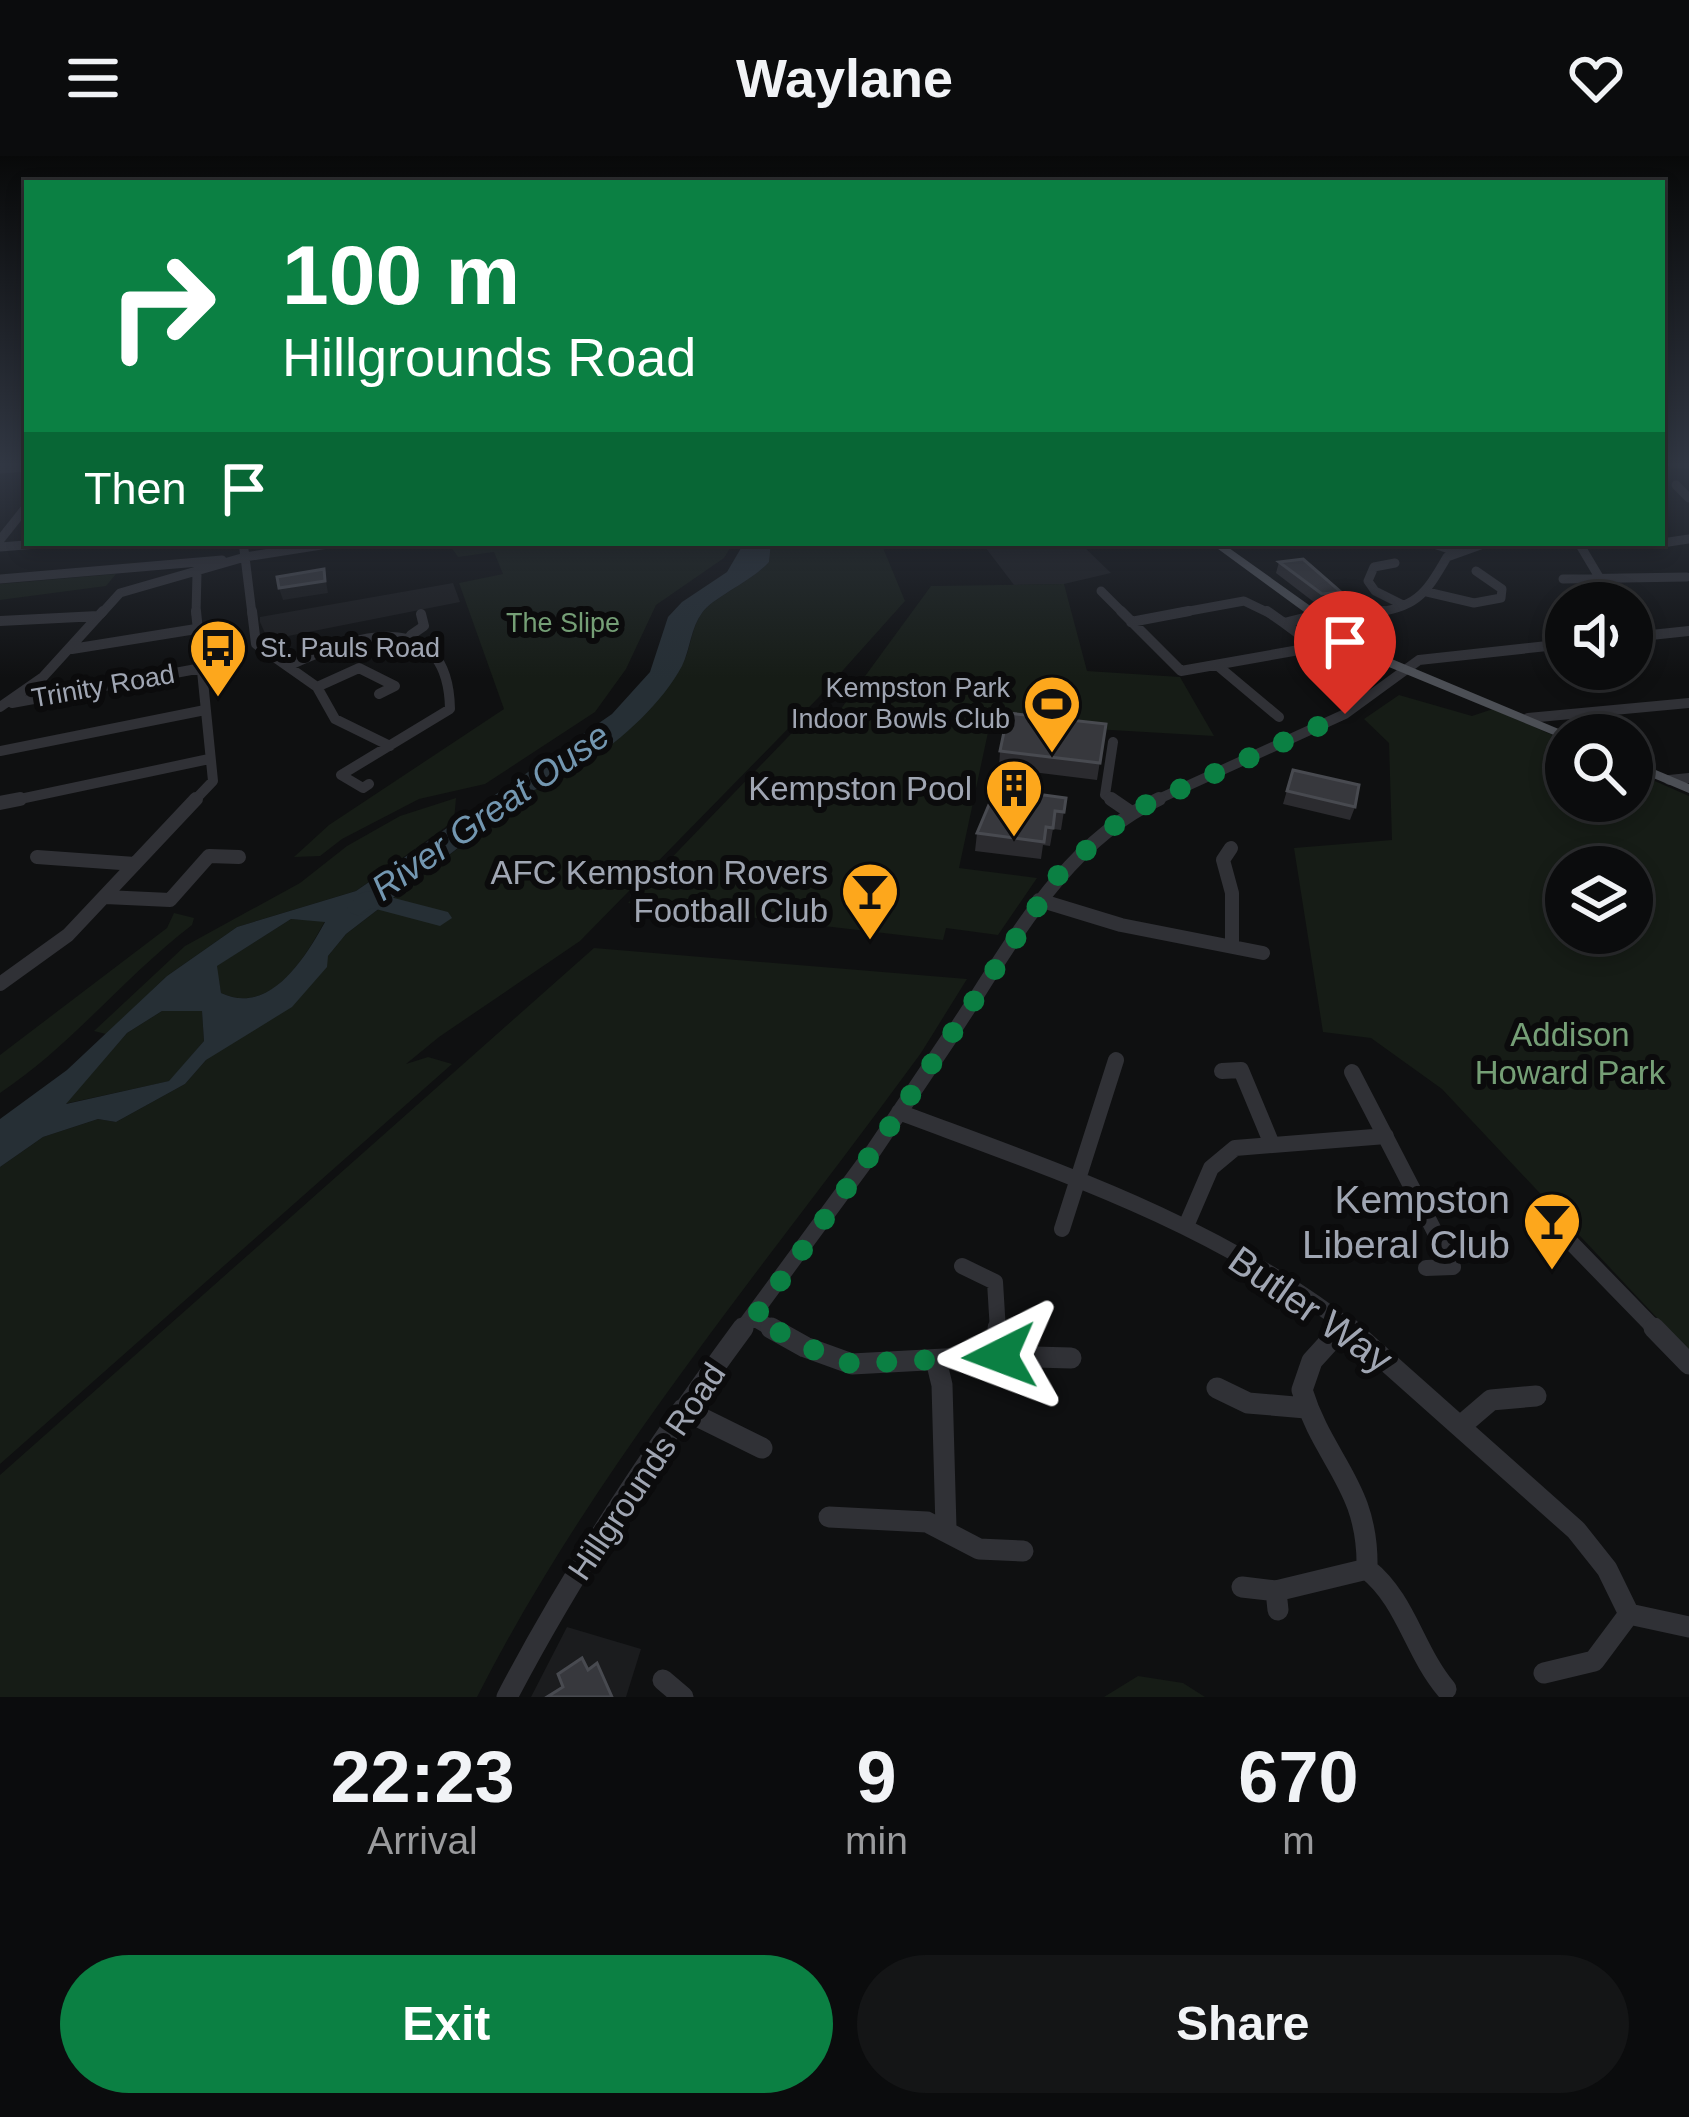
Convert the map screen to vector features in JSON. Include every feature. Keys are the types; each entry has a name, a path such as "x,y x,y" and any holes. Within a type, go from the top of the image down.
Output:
{"main road":[{"path":"1219,546 1316,618 1403,670 1545,726"},
{"path":"1653,773 1689,789"}],"street":[{"path":"1665,542 1689,539"},
{"path":"1665,542 1689,549"},
{"path":"243,546 256,644 317,687 334,719 390,746"},
{"path":"2,705 72,649 126,590 230,560 315,546"},
{"path":"1440,546 1454,551"},
{"path":"1284,623 1403,605 1427,592 1442,562 1454,551 1474,546"},
{"path":"1581,546 1599,577"},
{"path":"1390,566 1372,568 1370,586 1403,605"},
{"path":"0,579 195,570"},
{"path":"4,977 68,935 213,781 196,629 195,570"},
{"path":"1427,592 1474,603 1501,598 1502,589 1476,571"},
{"path":"1572,582 1599,577 1671,582 1687,577"},
{"path":"1109,593 1175,668 1188,672 1316,647"},
{"path":"1131,622 1244,601 1284,623 1345,668"},
{"path":"411,635 424,626 421,614"},
{"path":"0,621 98,616"},
{"path":"72,649 196,629"},
{"path":"1653,635 1689,631"},
{"path":"288,666 376,637 411,635 431,645 452,703 443,716 340,775 363,788 369,784"},
{"path":"1403,670 1419,660 1545,646"},
{"path":"1218,666 1279,717"},
{"name":"Trinity Road","path":"2,705 202,668"},
{"path":"317,687 359,668 395,686 380,694"},
{"name":"Hillgrounds Road","path":"507,1697 559,1598 683,1409 754,1318 899,1112 1059,874 1130,812 1345,714 1403,670"},
{"path":"1528,718 1689,703"},
{"path":"0,751 205,710"},
{"path":"1113,742 1105,794 1130,812"},
{"path":"0,803 209,759"},
{"path":"1669,780 1689,778"},
{"path":"1231,848 1223,860 1232,893 1232,944"},
{"path":"105,897 170,900 209,856 238,857"},
{"path":"38,857 135,864"},
{"path":"1039,900 1120,925 1262,953"},
{"path":"1062,1229 1082,1183 1117,1060"},
{"path":"1222,1071 1240,1070 1271,1142"},
{"path":"1352,1072 1453,1267 1426,1268"},
{"name":"Butler Way","path":"899,1112 1186,1226 1259,1264 1344,1325 1463,1424 1582,1535 1622,1592 1629,1614"},
{"path":"1186,1226 1219,1157 1235,1148 1386,1136"},
{"path":"1554,1225 1689,1364"},
{"path":"962,1266 995,1282 1000,1356"},
{"path":"754,1318 806,1347 852,1364 1000,1356 1071,1358"},
{"path":"1344,1325 1304,1375 1306,1408 1363,1506 1370,1545 1367,1569"},
{"path":"936,1360 946,1528"},
{"path":"1463,1424 1492,1400 1536,1396"},
{"path":"1225,1399 1306,1408"},
{"path":"683,1409 762,1448"},
{"path":"829,1516 927,1522 979,1549 1023,1551"},
{"path":"1242,1587 1277,1600 1367,1569"},
{"path":"1367,1569 1388,1584 1403,1604 1421,1657 1446,1689"},
{"path":"1544,1673 1594,1661 1629,1614 1689,1627"},
{"path":"663,1680 682,1697"}],"shaded area":[{"path":"984,546 1083,546 1111,573 1064,584 1014,585"},
{"path":"453,583 460,602 268,640 260,622 260,617"},
{"path":"567,1627 641,1649 626,1697 531,1697"}],"green space":[{"name":"The Slipe","path":"731,546 724,558 656,605 626,669 595,712 485,784 419,799 342,839 320,856 294,857 329,825 504,709 459,583 503,574 494,552 458,557 451,547"},
{"path":"771,546 882,546 905,601 819,697 580,941 406,1064 428,1057 452,1064 0,1464 0,1167 43,1137 98,1119 116,1122 185,1084 206,1060 328,956 346,934 533,791 576,770 617,740 653,704 682,665 702,613 769,562"},
{"path":"116,574 106,586 0,600 0,584"},
{"path":"1064,584 1087,671 1180,677 1214,736 990,723 959,868 1037,878 998,935 946,928 943,940 628,903 813,711 838,713 931,586"},
{"name":"Addison Howard Park","path":"1399,695 1472,716 1493,709 1545,732 1545,822 1653,822 1653,780 1689,796 1689,1352 1442,1089 1371,1038 1323,1032 1294,848 1392,840 1389,743 1364,719"},
{"path":"456,798 454,821 356,891 237,927 167,976 106,1034 94,1031 185,946 300,883 347,846 400,816"},
{"path":"174,913 194,918 192,925 51,1054 0,1093 0,1055 167,928"},
{"path":"291,919 325,921 284,980 256,997 221,993 216,966"},
{"path":"594,948 967,979 921,1053 629,1447 524,1611 477,1697 0,1697 0,1475"},
{"path":"202,1010 204,1041 170,1081 64,1104 127,1033 162,1011"},
{"path":"1138,1676 1183,1683 1205,1697 1104,1697"}],"water":[{"name":"River Great Ouse","path":"742,546 771,546 769,562 702,613 682,666 637,723 575,770 532,791 346,934 328,956 327,967 292,1007 206,1060 185,1084 116,1122 98,1119 43,1137 0,1167 0,1119 67,1070 167,976 237,927 356,891 612,714 650,672 668,617 727,572","holes":["291,919 325,922 296,966 270,990 239,998 221,993 217,966","162,1011 202,1011 204,1041 169,1081 66,1104 127,1033"]}],"building":[{"path":"1303,559 1341,592 1322,594 1279,562"},
{"path":"324,569 325,581 279,588 277,577"},
{"path":"1008,713 1106,724 1100,763 1000,751"},
{"path":"1293,770 1359,785 1355,807 1287,791"},
{"path":"1029,793 1066,798 1064,812 1055,811 1053,828 1046,827 1044,842 977,833 991,800 1027,805"},
{"path":"582,1658 588,1670 597,1663 612,1697 547,1697 563,1687 558,1674"}],"waterway":[{"path":"359,908 367,899 440,918"}],"place":[{"name":"St. Pauls Road","path":"218,699"},
{"name":"Kempston Park Indoor Bowls Club","path":"1052,755"},
{"name":"Kempston Pool","path":"1014,839"},
{"name":"AFC Kempston Rovers Football Club","path":"870,942"},
{"name":"Kempston Liberal Club","path":"1552,1272"}],"route":[{"path":"1000,1356 852,1364 806,1347 754,1318 932,1066 1059,874 1130,812 1345,714"}]}
